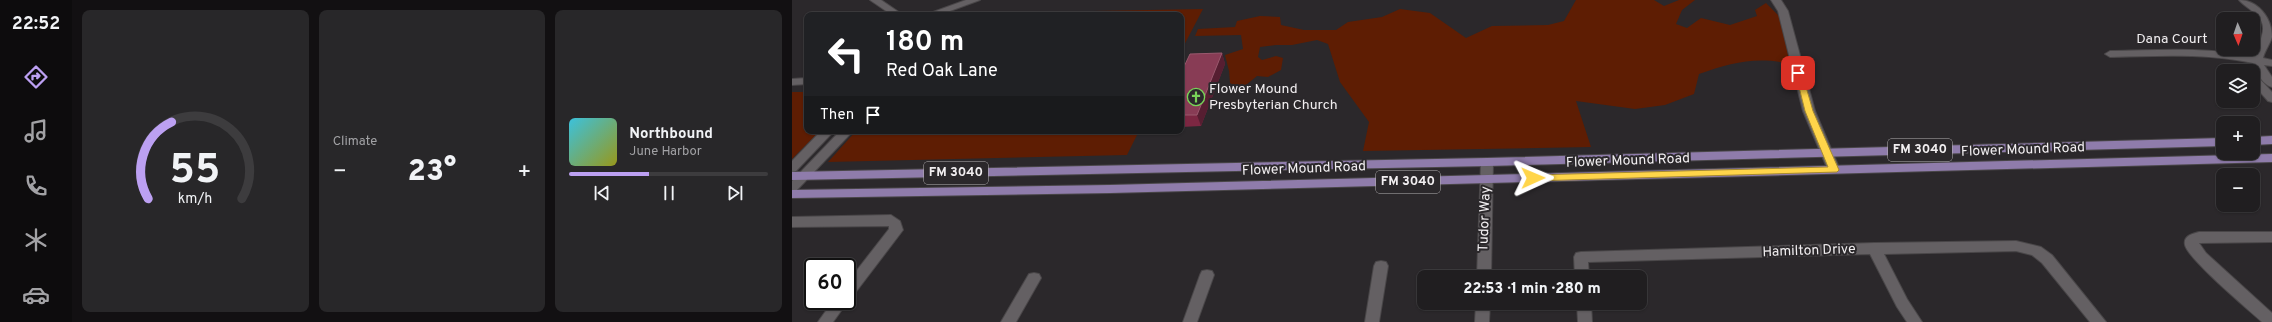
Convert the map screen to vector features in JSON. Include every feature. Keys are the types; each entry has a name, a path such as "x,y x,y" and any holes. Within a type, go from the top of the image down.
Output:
{"main road":[{"path":"2260,141 2272,140"},
{"name":"Flower Mound Road","path":"798,176 1487,162 2216,142"},
{"name":"Flower Mound Road","path":"792,194 1110,189 1486,180 2272,158"},
{"path":"1110,189 1120,169"}],"street":[{"path":"875,0 893,12"},
{"path":"939,12 975,0"},
{"path":"1776,0 1783,11 1809,111 1834,170"},
{"path":"2244,0 2256,9 2268,24 2269,37 2260,50 2258,61 2267,79 2272,84"},
{"name":"Dana Court","path":"2110,54 2196,52 2225,54 2272,63"},
{"path":"2254,64 2258,61"},
{"path":"792,82 804,81"},
{"path":"2260,86 2272,99"},
{"path":"792,168 825,134"},
{"path":"792,188 798,176 844,134"},
{"name":"Tudor Way","path":"1484,270 1487,162"},
{"path":"792,222 891,220 895,224 896,230 856,282"},
{"path":"2272,237 2199,237 2192,240 2192,246 2201,257 2272,322"},
{"name":"Hamilton Drive","path":"1582,270 1581,257 1874,248 2016,246 2036,251 2047,259 2099,322"},
{"path":"1874,248 1902,302 1915,322"},
{"path":"1372,322 1381,266"},
{"path":"1190,322 1207,275"},
{"path":"1008,322 1034,278"},
{"path":"825,322 834,310"},
{"path":"1482,322 1483,310"},
{"path":"1584,310 1585,322"}],"shaded area":[{"path":"1576,0 1654,0 1664,6 1679,0 1695,0 1682,10 1676,24 1687,28 1701,18 1730,25 1757,16 1755,10 1766,3 1780,17 1790,64 1755,61 1733,64 1711,70 1699,74 1694,94 1665,105 1635,109 1576,101 1591,147 1363,151 1369,122 1340,82 1328,44 1317,40 1292,45 1260,47 1258,57 1262,60 1276,56 1283,58 1281,70 1268,77 1257,76 1241,89 1230,83 1225,55 1243,49 1241,35 1195,36 1198,29 1235,27 1237,21 1260,16 1280,17 1281,25 1304,30 1336,30 1348,22 1382,17 1400,9 1430,13 1466,38 1492,26 1548,25 1564,21"},
{"path":"1203,9 1184,45 1184,12 1039,12"},
{"path":"792,92 804,92 804,134 817,134 792,159"},
{"path":"853,134 1138,134 1127,155 828,162"}],"building":[{"name":"Flower Mound Presbyterian Church","path":"1222,53 1197,115 1184,115 1184,67 1190,54"}],"place":[{"name":"Flower Mound Presbyterian Church","path":"1196,97"}],"route":[{"path":"1533,178 1834,170 1809,111 1798,73"}]}
